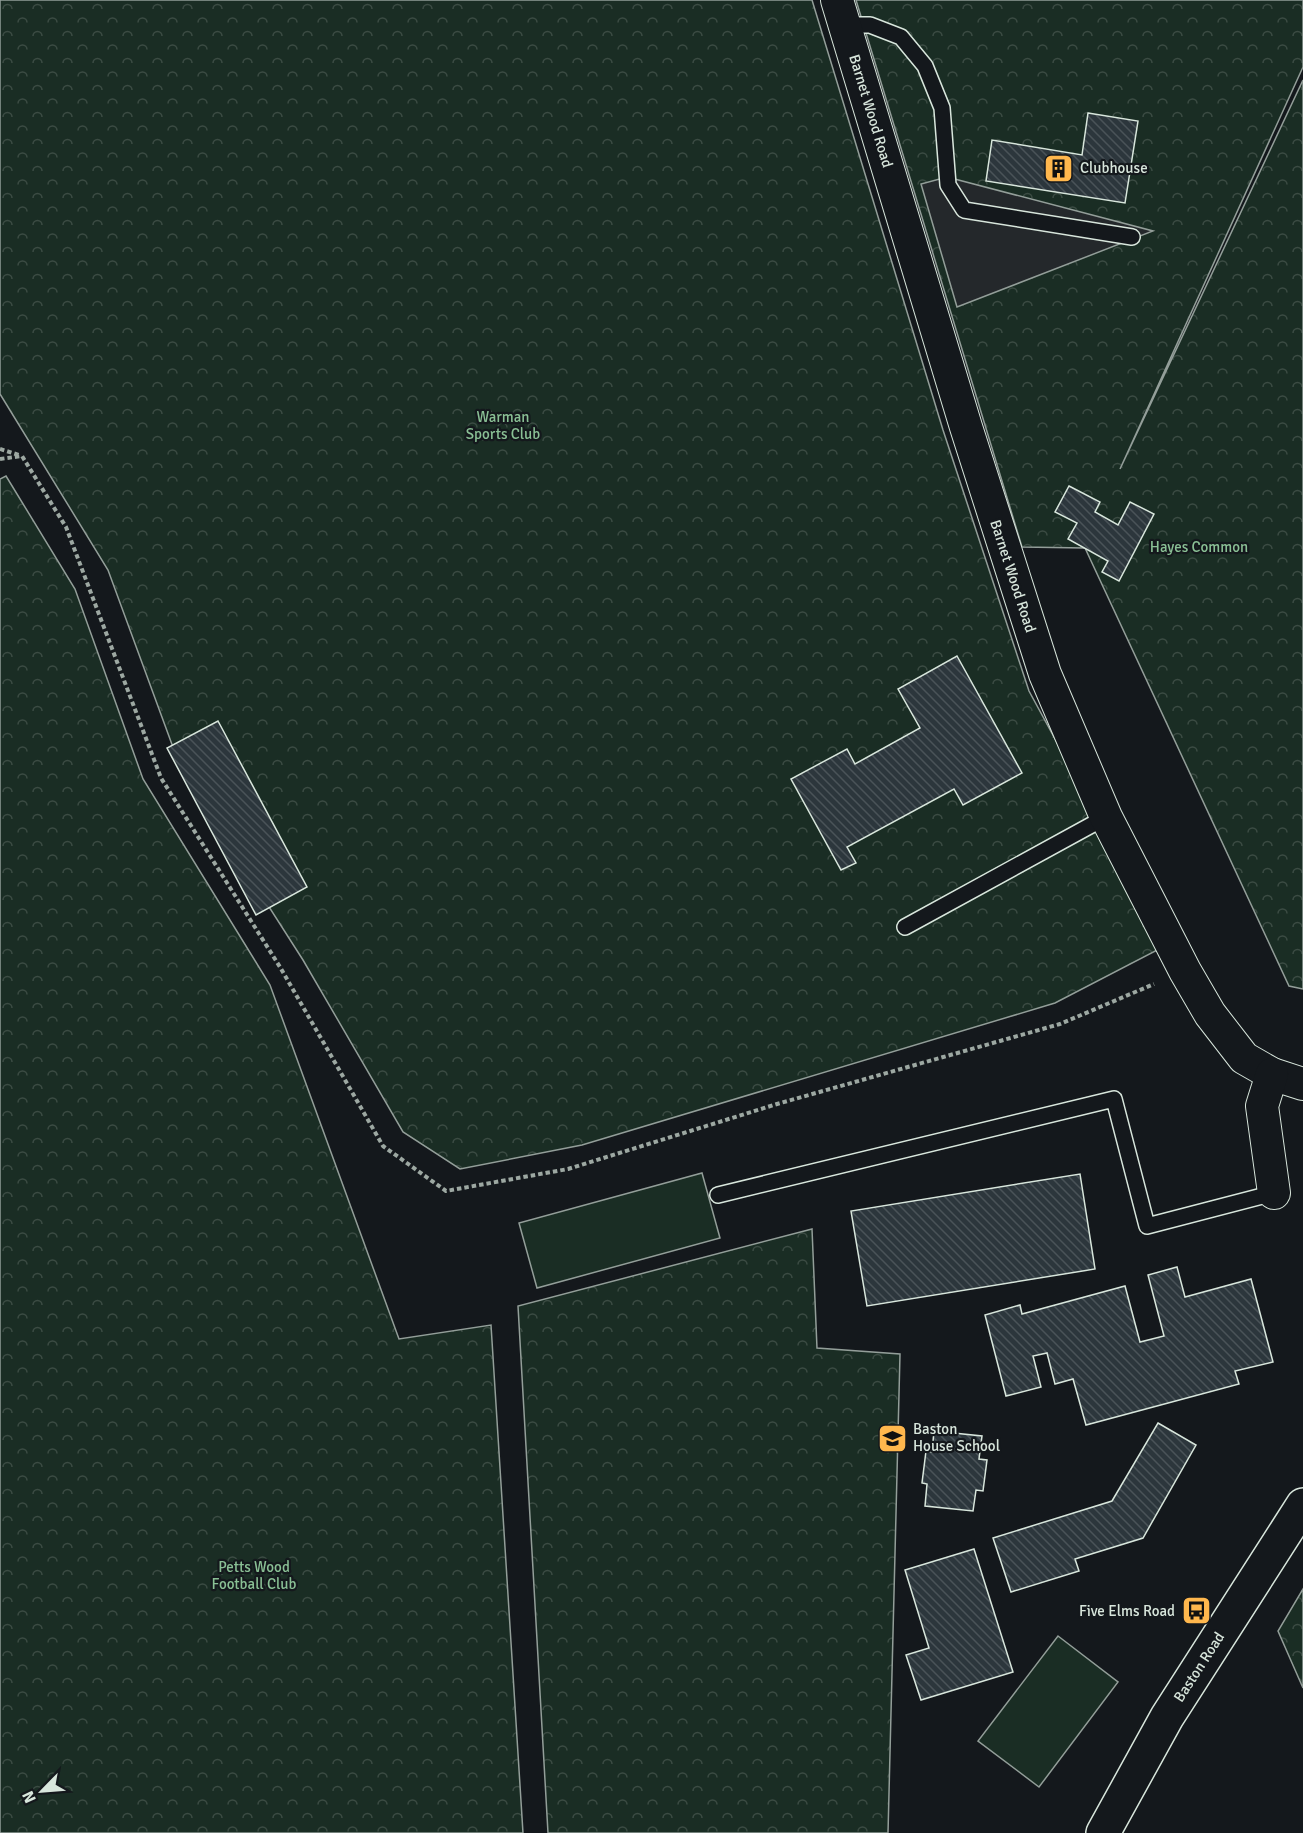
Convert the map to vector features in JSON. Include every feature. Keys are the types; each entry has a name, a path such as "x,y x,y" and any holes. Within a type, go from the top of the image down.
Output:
{"main road":[{"name":"Baston Road","path":"1103,1833 1167,1717 1303,1505"}],"street":[{"name":"Barnet Wood Road","path":"841,13 966,427 1045,674 1106,817 1185,971 1210,1014 1244,1058 1272,1074 1303,1084"},
{"path":"1272,1074 1263,1106 1274,1192"}],"lane":[{"path":"841,13 902,37 925,66 942,108 948,185 964,210 1132,237"},
{"path":"905,927 1106,817"},
{"path":"718,1195 1114,1100 1148,1226 1274,1192"}],"path":[{"path":"0,449 22,456 66,527 161,778 280,967 383,1146 446,1191 568,1169 777,1104 1060,1024 1185,971"},
{"path":"0,459 22,456"}],"green space":[{"name":"Warman Sports Club","path":"0,0 812,0 943,430 1029,691 1167,945 1055,1003 582,1145 460,1169 403,1132 303,960 181,769 108,570 0,394"},
{"name":"Hayes Common","path":"856,0 1303,0 1303,67 1120,469 1303,80 1303,989 1289,986 1085,548 1022,547"},
{"name":"Petts Wood Football Club","path":"6,476 75,589 143,779 270,985 399,1339 491,1325 523,1833 0,1833 0,479"},
{"path":"702,1173 720,1238 537,1288 519,1223"},
{"path":"812,1229 817,1348 900,1354 888,1833 548,1833 518,1306"},
{"path":"1303,1589 1303,1688 1278,1631"},
{"path":"1058,1636 1118,1682 1039,1787 978,1741"}],"shaded area":[{"path":"947,177 1153,231 957,307 921,184"}],"building":[{"name":"Clubhouse","path":"1088,113 1138,121 1125,203 986,181 992,140 1082,155"},
{"path":"1069,486 1100,502 1095,512 1118,525 1130,502 1154,514 1119,581 1102,572 1108,561 1068,539 1077,523 1055,512"},
{"path":"957,656 1022,773 963,805 954,789 847,847 856,863 841,870 791,779 847,749 855,764 920,728 898,689"},
{"path":"218,721 307,887 256,915 167,748"},
{"path":"1080,1174 1095,1269 867,1306 851,1211"},
{"path":"1177,1267 1185,1297 1251,1279 1273,1362 1235,1371 1239,1384 1086,1425 1073,1379 1055,1384 1047,1353 1033,1356 1041,1387 1006,1396 985,1315 1020,1305 1022,1314 1125,1286 1140,1342 1164,1336 1148,1275"},
{"path":"1158,1423 1196,1445 1143,1538 1075,1559 1079,1571 1011,1592 993,1538 1112,1501"},
{"path":"934,1431 982,1436 979,1459 987,1460 983,1491 976,1490 973,1511 925,1506 927,1484 922,1483 926,1451 932,1452"},
{"path":"974,1549 1013,1672 921,1700 906,1655 929,1648 905,1570"}],"place":[{"name":"Clubhouse","path":"1059,168"},
{"name":"Baston House School","path":"892,1438"},
{"name":"Five Elms Road","path":"1196,1611"}]}
